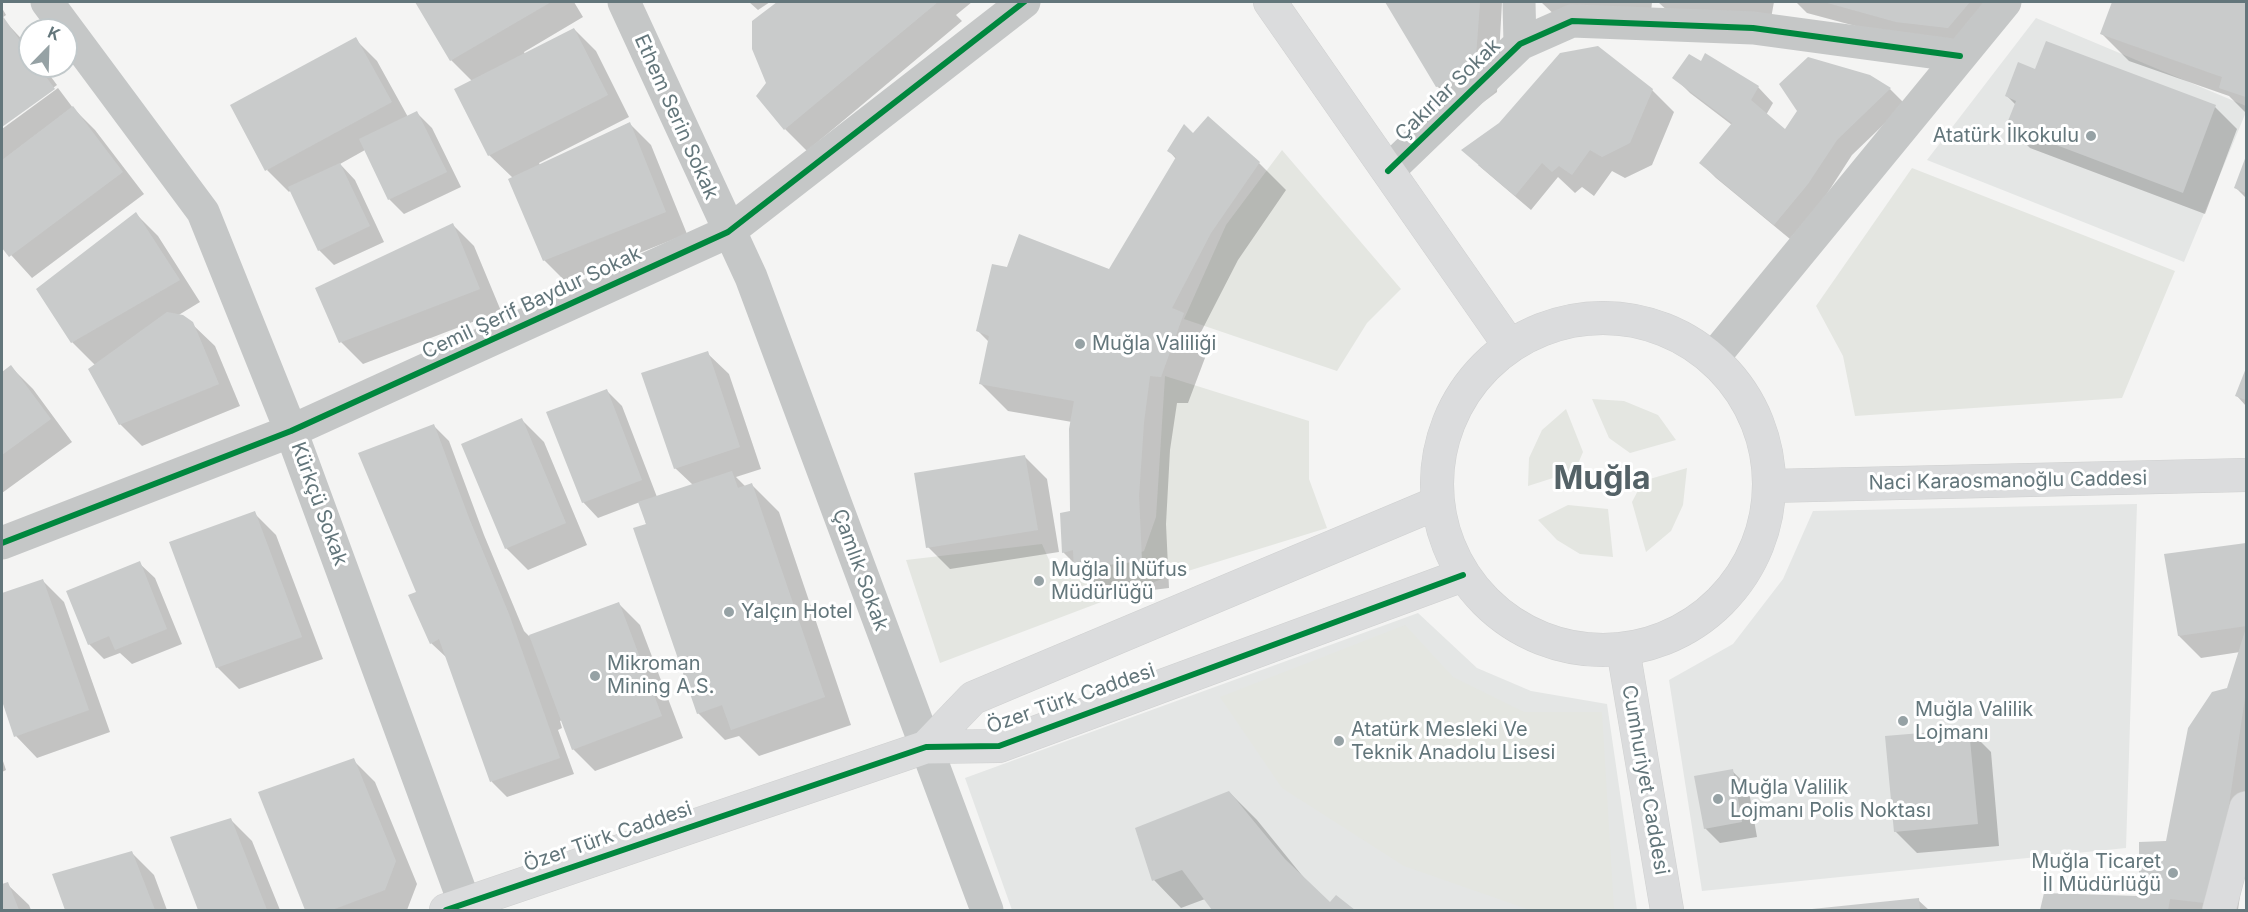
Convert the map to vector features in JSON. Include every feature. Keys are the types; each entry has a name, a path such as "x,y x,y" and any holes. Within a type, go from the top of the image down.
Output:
{"street":[{"name":"Kürkçü Sokak","path":"47,2 203,212 291,431 459,908"},
{"name":"Ethem Serin Sokak","path":"624,2 728,232"},
{"name":"Cemil Şerif Baydur Sokak","path":"2,543 291,431 728,232 1024,2"},
{"path":"1270,2 1510,346"},
{"path":"1519,2 1520,44"},
{"path":"1713,358 2005,2"},
{"name":"Çakırlar Sokak","path":"1388,171 1520,44 1572,21 1753,28 1960,56"},
{"name":"Çamlık Sokak","path":"728,232 751,277 987,910"},
{"path":"1591,318 1635,320 1676,334 1713,358 1737,385 1755,416 1767,451 1770,486 1764,526 1750,563 1727,596 1697,622 1670,636 1623,649 1586,649 1550,642 1516,626 1487,603 1463,575 1446,540 1437,503 1438,458 1452,414 1475,376 1510,346 1549,326 1591,318"},
{"name":"Naci Karaosmanoğlu Caddesi","path":"1770,486 2247,475"},
{"name":"Özer Türk Caddesi","path":"926,747 973,698 1437,503"},
{"name":"Özer Türk Caddesi","path":"459,908 926,747 999,746 1463,575"},
{"name":"Cumhuriyet Caddesi","path":"1623,649 1667,910"},
{"path":"2219,910 2247,808"}],"shaded area":[{"name":"Atatürk İlkokulu","path":"2036,18 2246,106 2246,112 2184,262 1927,160"},
{"path":"1282,150 1401,289 1367,323 1337,371 1184,319 1226,225"},
{"path":"1912,168 2175,271 2122,398 1855,416 1843,356 1816,306"},
{"path":"1165,376 1309,421 1309,479 1327,528 1162,579 940,663 906,560 1042,544 1057,578 1144,551 1156,517"},
{"path":"1592,399 1624,401 1658,415 1676,440 1630,453 1609,438"},
{"path":"1566,409 1583,452 1575,471 1528,486 1529,458 1542,430"},
{"path":"1687,468 1683,505 1671,531 1646,552 1632,502 1643,481"},
{"name":"Muğla Valilik Lojmanı","path":"2137,504 2126,848 1702,891 1669,680 1733,644 1783,579 1813,511"},
{"path":"1568,505 1608,509 1613,557 1580,554 1557,540 1538,520"},
{"name":"Atatürk Mesleki Ve Teknik Anadolu Lisesi","path":"1418,613 1477,668 1531,691 1607,704 1637,910 1012,910 965,778"},
{"path":"1405,625 1453,677 1524,712 1602,712 1614,910 1530,910 1404,866 1282,788 1220,697"}],"building":[{"path":"415,2 551,2 450,61"},
{"path":"777,2 938,2 784,130 756,96 766,83 752,49 752,21"},
{"path":"1385,2 1480,2 1475,70 1458,82 1436,87"},
{"path":"1824,2 1970,2 1948,28 1896,22"},
{"path":"2112,2 2246,2 2246,97 2219,88 2222,77 2100,34"},
{"path":"2,15 18,38 18,78 47,78 55,89 2,127"},
{"path":"574,28 608,95 488,156 454,89"},
{"path":"356,37 392,102 265,171 230,105"},
{"path":"2046,41 2216,105 2183,193 2006,126 2016,101 2005,96 2018,62 2035,69"},
{"path":"1598,46 1653,89 1630,143 1602,157 1590,150 1572,175 1559,166 1552,172 1542,163 1515,196 1461,150 1499,123 1560,53"},
{"path":"1705,53 1759,86 1751,100 1785,129 1797,111 1779,84 1808,57 1870,75 1891,88 1837,140 1808,184 1774,225 1699,163 1732,123 1672,78 1689,54 1701,61"},
{"path":"73,106 123,172 9,257 2,248 2,160"},
{"path":"417,111 447,172 388,200 359,139"},
{"name":"Muğla Valiliği","path":"1208,116 1260,162 1211,233 1172,308 1184,313 1161,377 1150,376 1139,496 1142,561 1074,569 1073,550 1062,553 1060,513 1070,511 1069,429 1074,401 979,384 989,336 976,331 992,264 1007,267 1019,234 1109,269 1176,157 1167,151 1184,124 1193,133"},
{"path":"630,122 666,212 543,261 508,179"},
{"path":"2246,156 2246,193 2234,188"},
{"path":"340,163 370,226 318,251 288,187"},
{"path":"136,212 180,280 71,343 36,289"},
{"path":"453,223 480,289 339,343 315,288"},
{"path":"167,312 183,315 193,322 219,384 119,425 88,369"},
{"path":"708,351 740,447 674,469 641,373"},
{"path":"11,365 51,419 2,455 2,372"},
{"path":"2246,368 2246,400 2235,396"},
{"path":"607,389 642,480 582,503 546,412"},
{"path":"522,418 566,523 505,549 461,444"},
{"path":"434,424 469,518 509,614 560,758 490,782 439,639 430,644 408,595 416,592 358,453"},
{"path":"1025,455 1038,530 926,548 914,473"},
{"name":"Yalçın Hotel","path":"732,471 738,488 752,483 825,697 731,730 722,705 697,714 633,528 646,524 638,502"},
{"path":"255,511 302,637 216,668 169,542"},
{"path":"2246,543 2246,626 2178,636 2164,554"},
{"path":"140,561 167,629 115,650 109,636 88,645 66,591"},
{"path":"43,579 89,710 14,737 2,701 2,593"},
{"name":"Mikroman Mining A.S.","path":"619,602 662,716 572,750 529,635"},
{"path":"2246,628 2246,691 2214,904 2170,899 2168,910 2040,910 2044,893 2139,896 2139,842 2166,841 2188,728 2212,692 2227,688"},
{"name":"Muğla Valilik Lojmanı","path":"1969,729 1978,824 1894,832 1885,736"},
{"path":"354,758 396,861 385,890 332,910 305,910 258,792"},
{"name":"Muğla Valilik Lojmanı Polis Noktası","path":"1733,769 1742,822 1704,829 1694,776"},
{"path":"1229,791 1285,859 1330,902 1336,895 1355,910 1212,910 1182,870 1152,881 1135,828"},
{"path":"231,818 267,910 198,910 170,837"},
{"path":"132,851 155,910 65,910 52,874"},
{"path":"8,882 19,910 2,910 2,884"},
{"path":"1919,898 1920,910 1812,910 1812,909"}],"cycle path":[{"path":"2,543 291,431 728,232 1024,2"},
{"path":"1388,171 1520,44 1572,21 1753,28 1960,56"},
{"path":"446,910 926,747 999,746 1463,575"}],"place":[{"name":"Atatürk İlkokulu","path":"2091,136"},
{"name":"Muğla Valiliği","path":"1080,344"},
{"name":"Muğla İl Nüfus Müdürlüğü","path":"1039,581"},
{"name":"Yalçın Hotel","path":"729,612"},
{"name":"Mikroman Mining A.S.","path":"595,676"},
{"name":"Muğla Valilik Lojmanı","path":"1903,721"},
{"name":"Atatürk Mesleki Ve Teknik Anadolu Lisesi","path":"1339,741"},
{"name":"Muğla Valilik Lojmanı Polis Noktası","path":"1718,799"},
{"name":"Muğla Ticaret İl Müdürlüğü","path":"2173,873"}],"district":[{"name":"Muğla","path":"1602,479"}]}
